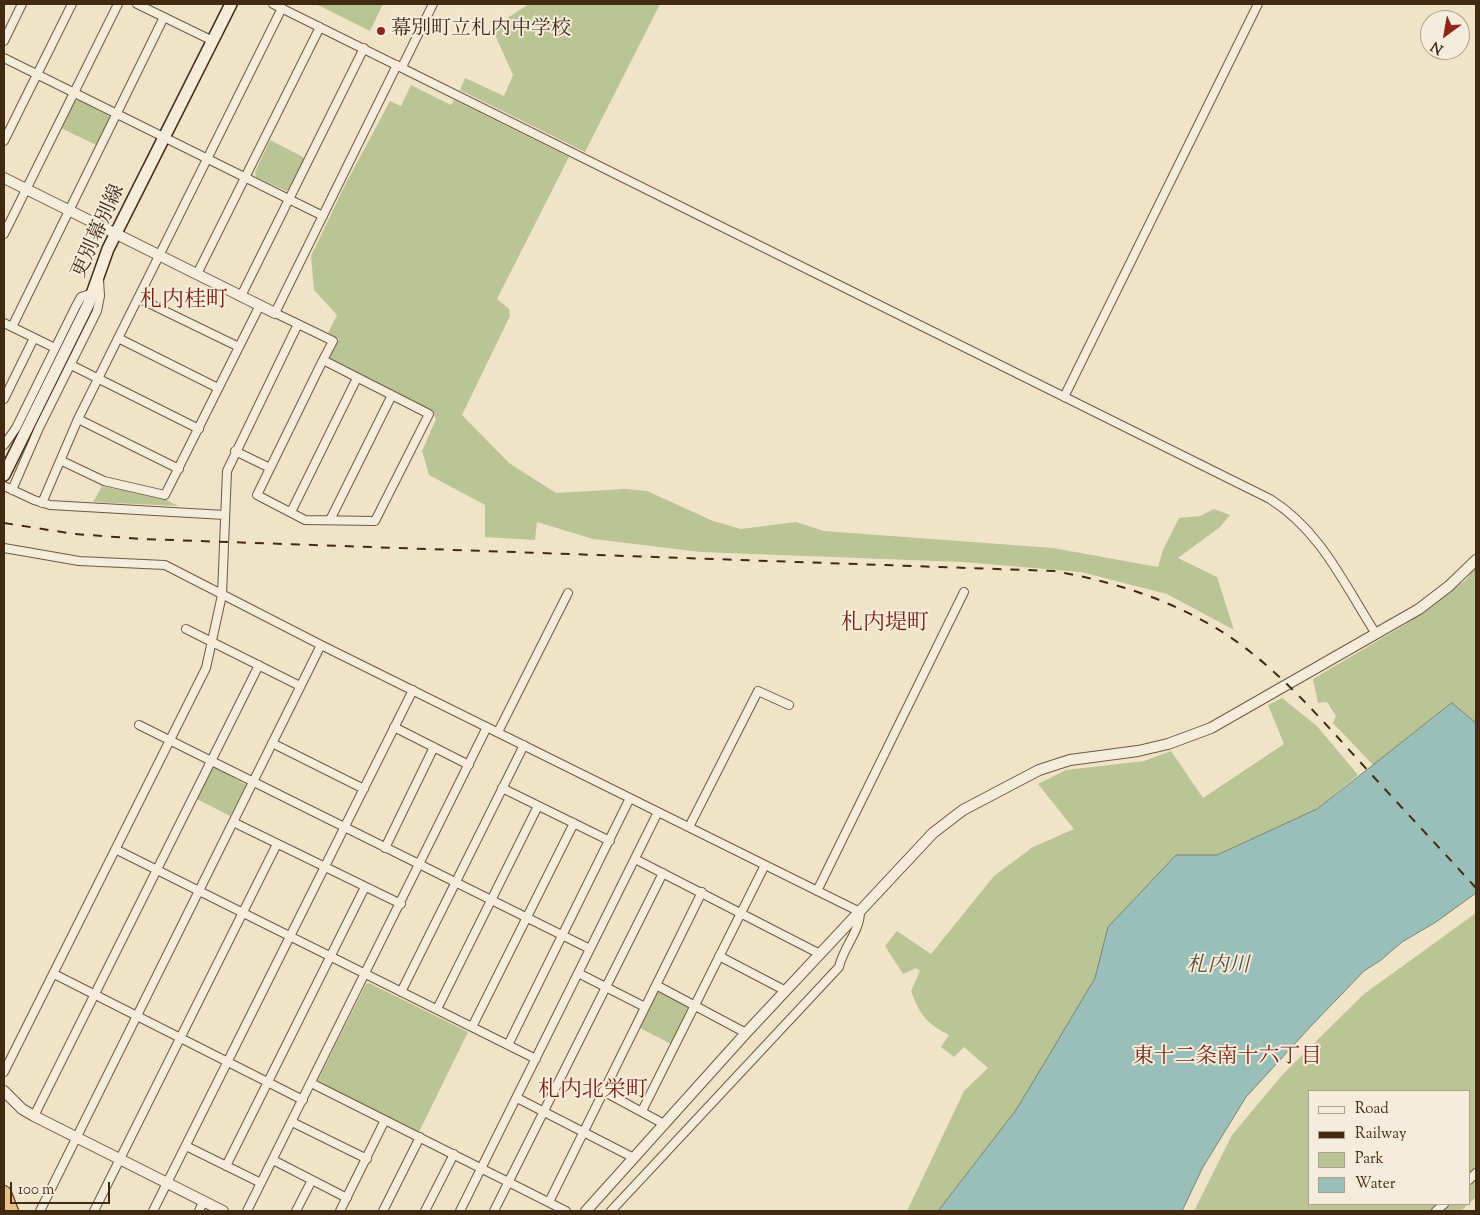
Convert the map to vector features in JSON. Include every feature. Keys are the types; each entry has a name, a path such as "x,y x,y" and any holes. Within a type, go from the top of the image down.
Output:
{"highway":[{"path":"4,1193 12,1211"}],"main road":[{"name":"更別幕別線","path":"4,475 93,293 108,249 231,4"}],"street":[{"path":"4,40 22,4"},
{"path":"4,141 72,4"},
{"path":"4,234 118,4"},
{"path":"139,4 213,41"},
{"path":"273,4 1270,499 1289,512 1316,538 1376,634"},
{"path":"276,313 399,66 434,4"},
{"path":"1064,397 1258,4"},
{"path":"42,503 62,461 78,419 282,8"},
{"path":"12,327 164,17"},
{"path":"197,274 320,27"},
{"path":"241,296 364,48"},
{"path":"4,58 323,216"},
{"path":"4,178 333,341 323,360 256,495 305,520 375,522 429,414 323,360"},
{"path":"12,490 39,428 97,311 100,296 99,278"},
{"path":"4,445 16,428 81,297 93,293"},
{"path":"138,298 238,347"},
{"path":"62,461 104,481 165,495 260,305"},
{"path":"4,323 55,348"},
{"path":"4,1072 206,668 222,595 226,477 235,450 298,324"},
{"path":"4,399 34,338"},
{"path":"118,338 218,388"},
{"path":"70,365 199,429"},
{"path":"291,512 357,378"},
{"path":"330,520 392,395"},
{"path":"78,419 179,469"},
{"path":"235,450 270,468"},
{"path":"4,486 42,503 112,510 225,516"},
{"path":"4,548 79,561 165,565 321,645 860,912"},
{"path":"586,1211 746,1033 933,833 963,810 992,793 1056,764 1098,755 1138,751 1168,744 1211,728 1376,634 1426,603 1449,586 1476,560"},
{"path":"816,890 964,592"},
{"path":"498,732 568,593"},
{"path":"186,629 300,686"},
{"path":"40,1211 321,645"},
{"path":"34,1116 259,665"},
{"path":"153,1211 413,690"},
{"path":"689,827 758,691 789,705"},
{"path":"139,725 590,949"},
{"path":"394,727 469,765"},
{"path":"247,1211 487,727"},
{"path":"272,743 364,789"},
{"path":"401,992 524,745"},
{"path":"385,848 434,747"},
{"path":"502,788 610,841"},
{"path":"508,1045 630,798"},
{"path":"437,1009 538,806"},
{"path":"460,1211 658,812"},
{"path":"234,822 400,904"},
{"path":"472,1027 574,823"},
{"path":"94,1211 277,844"},
{"path":"116,850 536,1059"},
{"path":"634,859 742,912 820,954"},
{"path":"642,1111 765,865"},
{"path":"494,1211 663,873"},
{"path":"226,1166 365,887"},
{"path":"549,1202 702,892"},
{"path":"611,1211 839,967 842,956 860,921 860,912"},
{"path":"719,956 786,991"},
{"path":"578,973 645,1007"},
{"path":"54,974 303,1100"},
{"path":"656,985 695,1004 746,1033"},
{"path":"312,1083 566,1211"},
{"path":"4,1091 22,1109 34,1116 167,1184 201,1206 223,1211"},
{"path":"604,1091 664,1124"},
{"path":"516,1098 634,1158"},
{"path":"340,1211 386,1120"},
{"path":"292,1122 367,1159"},
{"path":"383,1211 420,1138"},
{"path":"186,1146 261,1184"},
{"path":"425,1211 454,1154"},
{"path":"273,1160 347,1198"},
{"path":"296,1211 312,1180"}],"green space":[{"path":"316,4 383,4 370,31"},
{"path":"529,4 660,4 585,152 460,90 465,78 504,96 513,75 492,28"},
{"path":"411,85 451,105 454,100 569,157 497,299 509,309 510,316 462,415 509,463 556,493 625,489 647,491 713,521 741,529 796,522 824,531 1053,548 1158,567 1163,550 1179,518 1200,516 1214,509 1230,515 1220,527 1178,558 1217,577 1234,630 1167,594 1081,572 963,562 701,552 593,539 537,522 535,540 485,537 485,505 429,475 422,451 436,419 432,410 331,361 330,357 339,339 328,333 337,315 314,290 311,256 345,185 390,101 401,106"},
{"path":"78,100 109,116 110,119 96,145 61,128 75,101"},
{"path":"270,140 305,158 289,189 286,191 256,177 255,172"},
{"path":"102,486 167,500 178,506 93,502"},
{"path":"1476,567 1476,723 1452,703 1373,765 1333,723 1336,716 1327,702 1318,703 1313,679 1406,624 1466,580"},
{"path":"1282,698 1317,726 1358,775 1317,809 1217,855 1176,855 1108,927 1095,978 1016,1110 938,1211 907,1211 964,1091 988,1068 964,1047 954,1057 941,1047 949,1035 925,1018 911,991 920,971 916,968 903,974 885,946 897,931 931,954 994,876 1033,847 1074,829 1038,784 1066,770 1144,761 1171,751 1203,798 1284,744 1268,705"},
{"path":"215,767 246,785 230,816 197,799 212,768"},
{"path":"1476,913 1476,1197 1470,1203 1470,1090 1308,1090 1308,1205 1467,1205 1461,1211 1194,1211 1232,1135 1283,1074 1364,994"},
{"path":"369,983 468,1032 419,1132 319,1083 318,1080 366,984"},
{"path":"660,991 689,1005 671,1044 640,1028 657,992"}],"water":[{"name":"札内川","path":"1452,703 1476,723 1476,893 1436,922 1402,942 1381,960 1364,971 1311,1026 1246,1097 1203,1167 1182,1211 938,1211 1016,1110 1048,1057 1095,978 1108,927 1176,855 1217,855 1317,809"}],"railway":[{"path":"4,523 75,534 142,539 1054,571 1100,581 1167,603 1209,624 1248,650 1283,680 1315,712 1476,888"}],"place":[{"name":"幕別町立札内中学校","path":"381,31"}],"district":[{"name":"札内桂町","path":"184,302"},
{"name":"札内堤町","path":"885,625"},
{"name":"東十二条南十六丁目","path":"1227,1058"},
{"name":"札内北栄町","path":"593,1092"}]}
